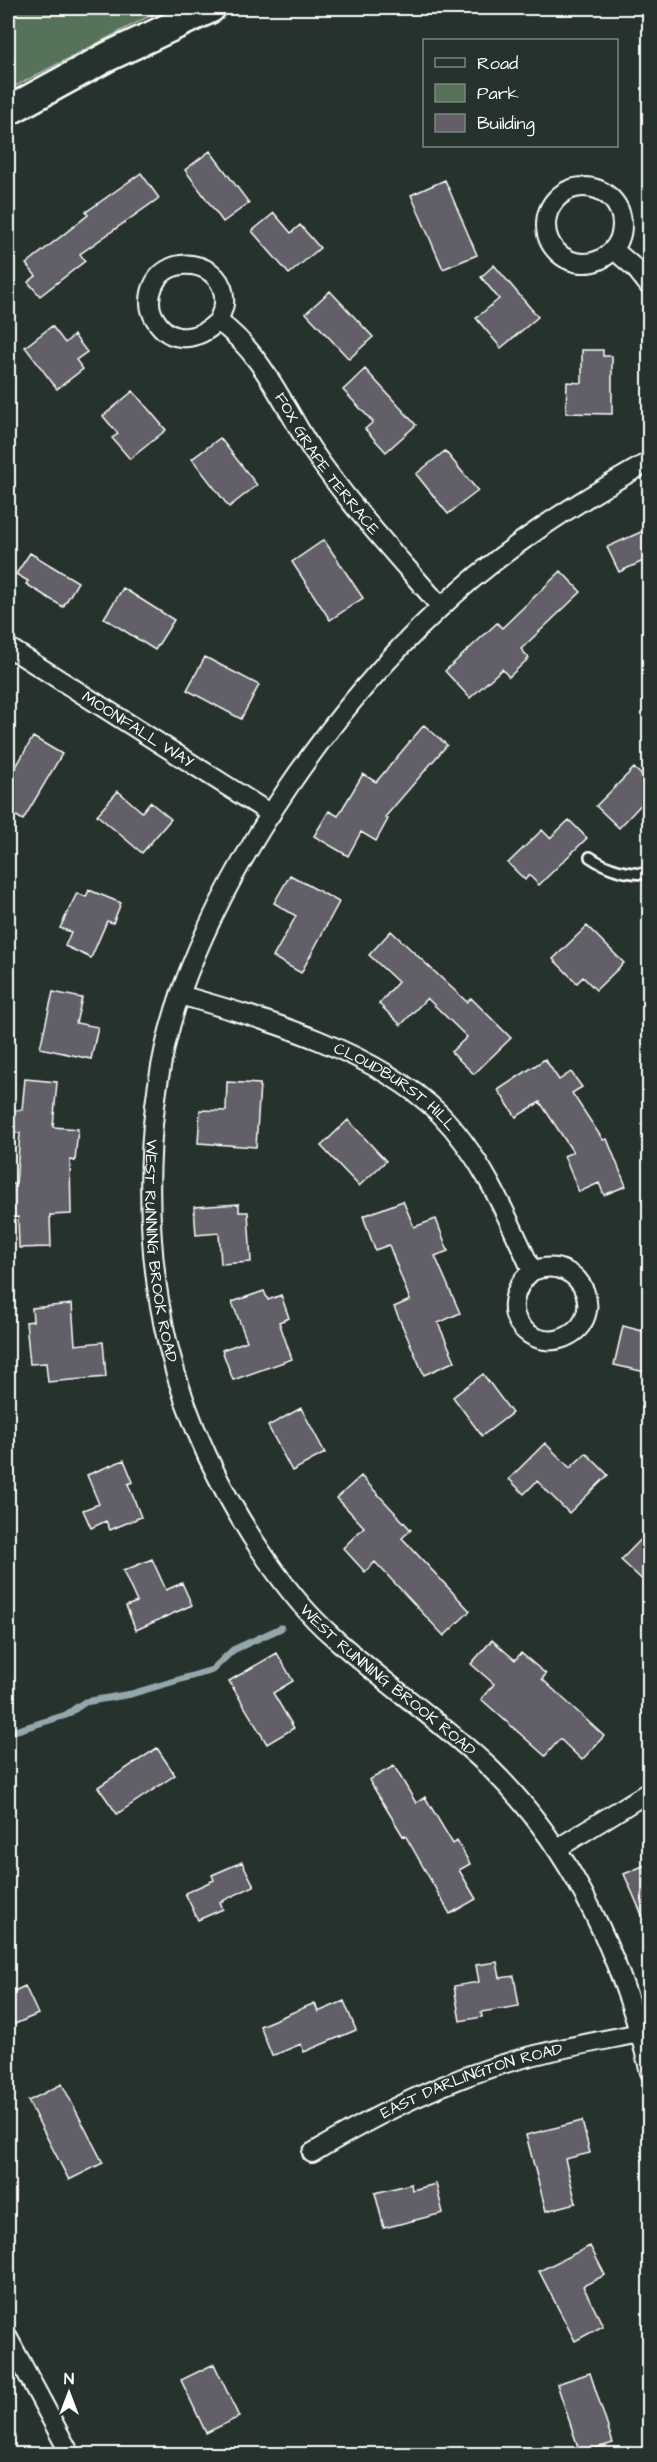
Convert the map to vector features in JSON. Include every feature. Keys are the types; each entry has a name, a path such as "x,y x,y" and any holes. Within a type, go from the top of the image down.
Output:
{"main road":[{"path":"8,111 107,57 211,8"}],"street":[{"path":"579,188 593,188 605,193 616,203 622,218 622,235 614,250 601,260 585,264 568,260 558,253 549,240 546,225 550,208 560,196 579,188"},
{"path":"614,250 635,268 650,287"},
{"path":"182,263 196,264 209,271 218,280 224,293 224,305 218,321 208,331 198,336 183,338 170,334 159,326 151,313 149,299 153,285 168,268 182,263"},
{"name":"FOX GRAPE TERRACE","path":"218,321 237,335 257,358 312,449 352,505 441,607"},
{"name":"WEST RUNNING BROOK ROAD","path":"650,461 588,496 537,531 441,607 392,656 354,700 271,814 233,877 180,995 161,1068 153,1117 150,1182 152,1234 168,1345 184,1395 220,1483 266,1559 329,1634 491,1769 558,1848 606,1937 626,1987 650,2072"},
{"name":"MOONFALL WAY","path":"8,647 271,814"},
{"name":"CLOUDBURST HILL","path":"180,995 247,1014 315,1040 367,1063 407,1088 440,1114 486,1176 532,1271"},
{"path":"543,1267 554,1267 569,1271 580,1281 586,1293 588,1305 585,1318 570,1336 556,1341 544,1341 531,1336 516,1318 513,1305 515,1293 521,1281 532,1271 543,1267"},
{"path":"558,1848 650,1791"},
{"name":"EAST DARLINGTON ROAD","path":"312,2153 366,2121 422,2094 472,2075 520,2059 640,2032"},
{"path":"8,2338 70,2454"}],"lane":[{"path":"590,857 605,867 630,874 650,874"}],"green space":[{"path":"8,8 165,8 8,90"}],"building":[{"path":"210,151 249,203 223,222 185,170"},
{"path":"141,173 159,198 80,254 85,261 40,296 28,282 36,276 26,264 88,215 86,212"},
{"path":"445,180 477,255 443,269 411,195"},
{"path":"274,213 291,233 300,225 320,248 289,274 252,231"},
{"path":"494,265 538,317 501,348 476,318 499,299 481,277"},
{"path":"330,291 373,337 349,359 306,313"},
{"path":"52,326 65,343 74,335 87,352 76,360 83,369 57,389 25,347"},
{"path":"582,350 603,350 603,356 612,356 612,414 566,413 567,382 582,383"},
{"path":"365,369 416,425 386,452 365,429 373,422 343,390"},
{"path":"133,391 166,430 130,459 112,438 118,434 103,416"},
{"path":"220,438 257,485 229,507 192,459"},
{"path":"445,451 478,491 448,514 416,474"},
{"path":"650,528 650,558 619,572 607,547"},
{"path":"324,540 363,598 330,620 292,562"},
{"path":"30,553 78,582 63,607 26,584 28,581 16,574"},
{"path":"561,571 581,592 521,649 529,658 509,677 502,669 470,698 445,671 497,623 502,628"},
{"path":"123,588 174,620 155,650 104,618"},
{"path":"205,657 259,685 241,719 187,690"},
{"path":"424,725 447,745 385,817 388,819 376,841 361,832 348,856 314,836 329,811 338,816 363,774 376,782"},
{"path":"33,737 62,754 23,820 8,811 8,781"},
{"path":"634,768 650,783 650,795 619,828 596,806"},
{"path":"118,791 142,812 150,802 171,819 142,853 97,815"},
{"path":"569,820 587,838 539,885 529,875 525,880 508,863 542,830 550,838"},
{"path":"290,875 339,902 301,973 273,957 296,916 274,903"},
{"path":"89,890 121,903 113,923 107,921 91,958 65,946 71,932 60,928 77,893 86,897"},
{"path":"587,926 624,963 596,990 583,977 577,983 553,959"},
{"path":"391,931 467,1002 471,998 511,1038 474,1074 451,1052 467,1037 427,998 401,1025 379,1004 398,982 369,955"},
{"path":"53,992 82,998 76,1023 98,1027 91,1059 40,1048"},
{"path":"545,1059 559,1080 571,1072 582,1087 572,1093 603,1140 607,1139 626,1186 604,1195 599,1183 579,1192 564,1156 573,1152 540,1102 516,1117 498,1090"},
{"path":"25,1079 57,1082 53,1127 78,1129 75,1161 70,1160 71,1214 50,1215 51,1247 19,1248 18,1217 8,1218 8,1184 16,1184 20,1133 8,1132 8,1109 22,1110"},
{"path":"227,1082 260,1084 256,1147 198,1143 200,1110 226,1111"},
{"path":"348,1120 386,1161 359,1186 321,1146"},
{"path":"403,1201 414,1227 436,1219 448,1251 435,1256 460,1313 438,1323 455,1361 424,1375 394,1307 410,1300 389,1245 375,1250 363,1216"},
{"path":"239,1204 239,1212 248,1212 251,1262 221,1264 219,1233 196,1235 194,1207"},
{"path":"264,1291 268,1300 281,1295 289,1318 279,1322 292,1359 233,1380 222,1350 247,1341 232,1302"},
{"path":"72,1304 75,1345 103,1342 106,1377 48,1382 46,1363 30,1364 26,1322 33,1321 32,1308"},
{"path":"623,1326 650,1333 650,1373 614,1365"},
{"path":"483,1374 512,1413 482,1436 453,1397"},
{"path":"301,1408 325,1453 292,1471 268,1426"},
{"path":"545,1443 570,1468 586,1453 608,1475 569,1513 537,1481 524,1494 509,1479"},
{"path":"124,1460 133,1482 128,1484 141,1517 110,1530 106,1521 91,1528 83,1510 99,1504 87,1475"},
{"path":"361,1476 411,1530 402,1538 470,1611 444,1636 375,1562 365,1572 343,1548 364,1527 337,1498"},
{"path":"650,1530 650,1587 621,1560"},
{"path":"152,1559 166,1590 182,1583 192,1605 136,1630 126,1606 137,1602 123,1571"},
{"path":"492,1640 515,1660 521,1653 546,1674 542,1679 604,1736 582,1760 560,1739 545,1756 481,1699 494,1684 471,1664"},
{"path":"277,1653 293,1681 273,1693 294,1728 267,1744 229,1681"},
{"path":"157,1748 175,1775 117,1814 98,1787"},
{"path":"394,1766 416,1803 425,1797 453,1844 457,1841 470,1864 459,1870 476,1899 450,1914 405,1835 403,1836 369,1780"},
{"path":"242,1862 254,1886 220,1902 223,1909 198,1920 185,1893 214,1880 212,1875"},
{"path":"650,1863 650,1933 624,1874"},
{"path":"497,1962 500,1978 514,1976 519,2006 481,2012 482,2017 460,2021 454,1986 479,1982 476,1965"},
{"path":"25,1986 38,2014 8,2027 8,1994"},
{"path":"344,2001 356,2030 304,2052 301,2044 272,2056 260,2026 315,2003 318,2012"},
{"path":"62,2084 103,2163 69,2180 28,2101"},
{"path":"582,2121 590,2153 565,2159 576,2203 546,2211 526,2135"},
{"path":"411,2184 412,2190 436,2184 443,2213 384,2228 375,2193"},
{"path":"590,2246 605,2275 583,2286 603,2326 575,2341 539,2271"},
{"path":"214,2364 239,2417 206,2433 181,2380"},
{"path":"590,2373 613,2443 580,2453 557,2384"}],"waterway":[{"path":"8,1733 66,1715 85,1702 131,1694 212,1670 233,1650 281,1628"}]}
